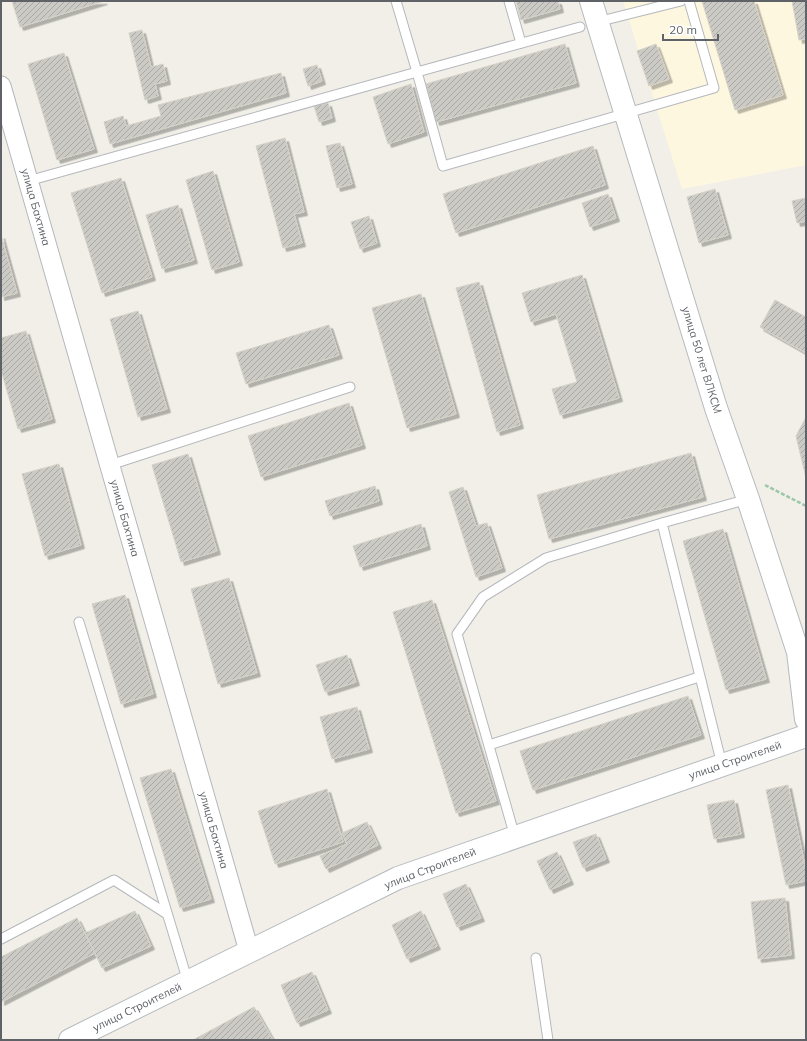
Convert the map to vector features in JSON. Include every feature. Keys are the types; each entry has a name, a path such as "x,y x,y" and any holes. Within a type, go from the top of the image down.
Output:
{"main road":[{"name":"улица 50 лет ВЛКСМ","path":"591,1 588,24 626,114 714,400 755,492 798,652 806,719"},
{"name":"улица Строителей","path":"70,1040 398,878 806,736"}],"street":[{"name":"улица Бахтина","path":"1,86 249,951"}],"lane":[{"path":"396,1 443,166 714,88 688,1"},
{"path":"509,1 521,43"},
{"path":"28,180 588,24 681,1"},
{"path":"110,464 350,387"},
{"path":"515,837 457,634 483,597 546,558 662,523 755,492"},
{"path":"662,523 722,765"},
{"path":"79,622 188,982"},
{"path":"489,745 699,677"},
{"path":"1,939 114,880 167,914"},
{"path":"536,958 548,1040"}],"path":[{"path":"755,492 806,506"}],"shaded area":[{"path":"623,1 806,1 806,165 682,189"}],"building":[{"path":"12,1 104,1 20,27"},
{"path":"516,1 558,1 560,9 521,20"},
{"path":"702,1 754,1 783,95 735,110"},
{"path":"792,1 806,1 806,39 799,40"},
{"path":"142,30 151,67 163,64 167,81 155,84 158,96 145,100 129,33"},
{"path":"565,44 576,83 436,122 426,84"},
{"path":"656,44 669,79 649,86 637,51"},
{"path":"64,53 94,149 57,160 28,64"},
{"path":"317,65 322,81 308,86 303,69"},
{"path":"281,73 286,93 110,144 104,122 123,116 126,126 161,116 158,105"},
{"path":"411,84 424,132 388,144 373,97"},
{"path":"328,103 332,118 319,122 314,106"},
{"path":"285,138 304,212 294,214 302,243 283,248 256,146"},
{"path":"340,143 352,184 337,188 326,146"},
{"path":"593,146 605,185 456,233 443,194"},
{"path":"213,171 239,262 212,270 186,180"},
{"path":"121,178 152,277 102,293 71,193"},
{"path":"715,189 728,235 699,243 687,197"},
{"path":"608,194 616,218 590,227 582,203"},
{"path":"806,198 806,221 797,223 792,201"},
{"path":"178,205 194,260 162,269 146,215"},
{"path":"369,216 377,243 360,249 351,222"},
{"path":"1,235 17,293 1,297"},
{"path":"582,275 619,398 560,415 552,389 577,382 556,314 531,322 522,293"},
{"path":"479,282 520,425 497,432 456,288"},
{"path":"421,294 456,414 407,428 372,308"},
{"path":"775,300 806,317 806,353 760,327"},
{"path":"138,311 167,409 138,417 110,319"},
{"path":"329,325 339,355 246,384 236,353"},
{"path":"26,331 52,419 18,429 1,370 1,338"},
{"path":"349,403 362,445 261,477 248,436"},
{"path":"806,417 806,478 796,436"},
{"path":"691,453 703,497 549,539 537,495"},
{"path":"188,454 217,551 181,562 152,465"},
{"path":"59,464 81,545 45,556 22,474"},
{"path":"375,486 379,501 330,516 325,501"},
{"path":"463,487 476,526 487,523 502,568 476,577 449,492"},
{"path":"421,524 427,546 360,567 353,546"},
{"path":"723,529 766,679 726,690 683,541"},
{"path":"229,578 257,673 218,684 191,589"},
{"path":"125,595 153,694 121,704 92,604"},
{"path":"432,600 496,801 456,813 393,612"},
{"path":"347,655 356,682 325,692 316,665"},
{"path":"688,696 701,735 533,790 520,751"},
{"path":"357,707 369,749 332,759 320,717"},
{"path":"171,769 211,899 180,908 140,778"},
{"path":"788,785 806,871 806,881 786,885 766,790"},
{"path":"327,789 343,842 275,864 258,811"},
{"path":"734,800 741,834 714,839 707,805"},
{"path":"367,822 378,845 326,869 320,856 347,844 342,833"},
{"path":"596,834 606,859 583,868 573,842"},
{"path":"557,852 570,881 550,890 537,861"},
{"path":"466,884 481,918 457,927 443,894"},
{"path":"785,898 791,955 758,959 751,902"},
{"path":"135,911 151,946 102,968 85,933"},
{"path":"421,911 437,946 407,959 392,925"},
{"path":"77,918 95,953 1,1002 1,957"},
{"path":"312,972 328,1010 297,1023 281,985"},
{"path":"254,1007 273,1040 193,1040"}]}
